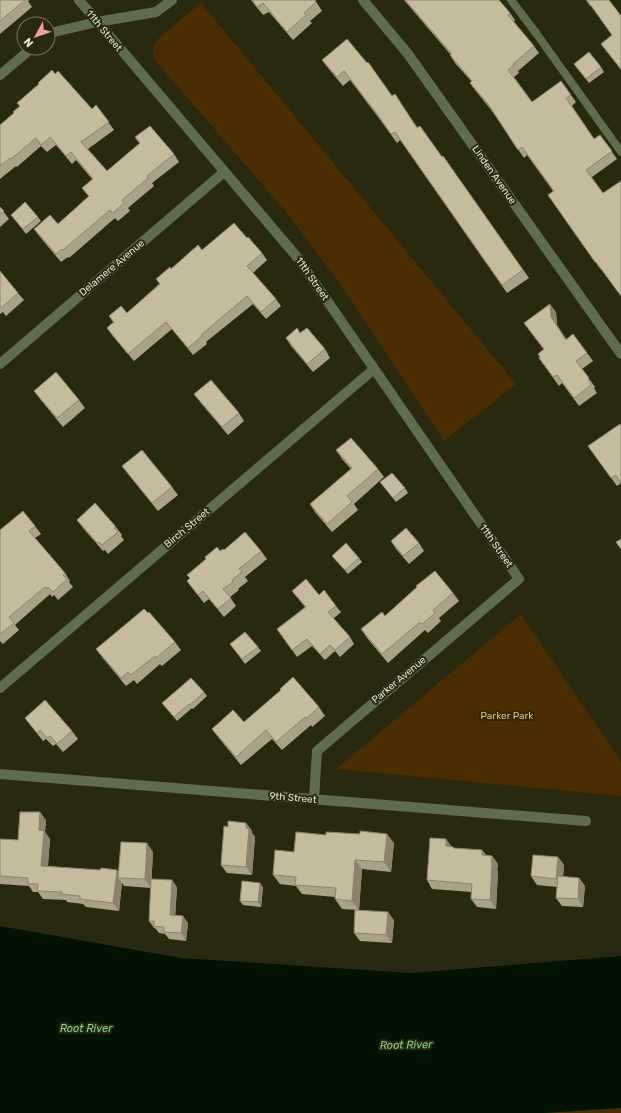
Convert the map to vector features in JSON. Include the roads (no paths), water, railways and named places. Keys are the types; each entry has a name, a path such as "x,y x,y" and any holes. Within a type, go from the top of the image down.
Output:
{"street":[{"name":"11th Street","path":"79,0 297,257 519,579"},
{"path":"56,31 156,12 172,0"},
{"name":"Linden Avenue","path":"363,0 408,54 621,354"},
{"path":"0,75 23,56"},
{"name":"Delamere Avenue","path":"0,364 224,172"},
{"name":"Birch Street","path":"0,688 374,368"},
{"name":"Parker Avenue","path":"314,799 318,750 519,579"},
{"name":"9th Street","path":"0,774 586,821"}],"lane":[{"path":"511,0 621,152"}],"water":[{"name":"Root River","path":"0,926 181,958 412,973 621,956 621,1108 544,1113 0,1113"}],"park label":[{"name":"Parker Park","path":"507,716"}]}
